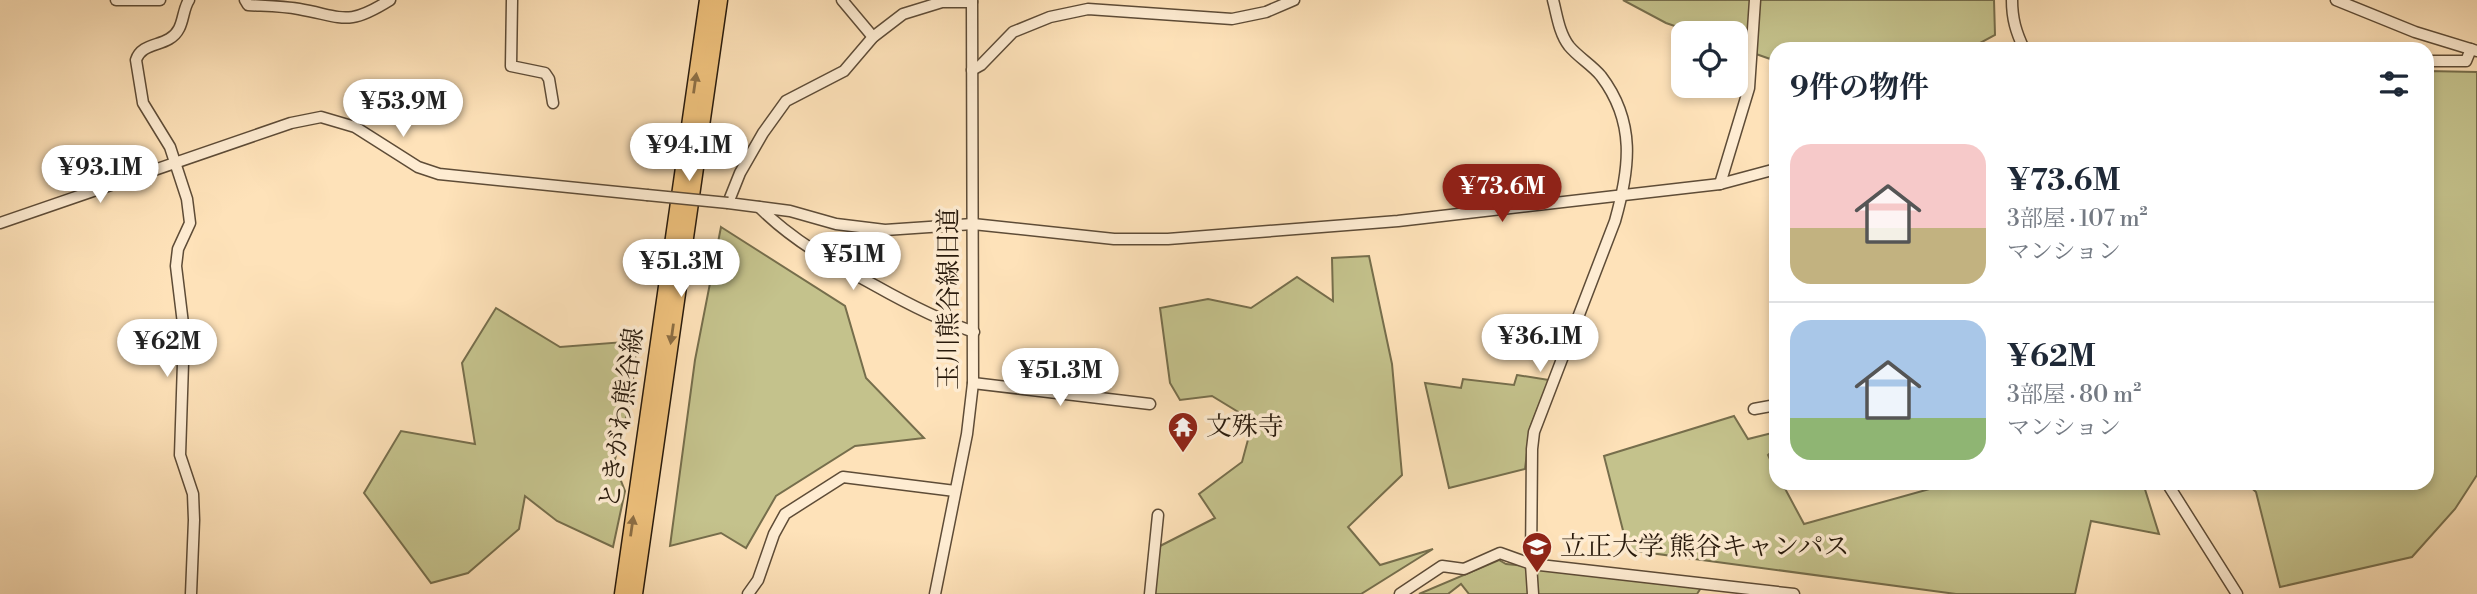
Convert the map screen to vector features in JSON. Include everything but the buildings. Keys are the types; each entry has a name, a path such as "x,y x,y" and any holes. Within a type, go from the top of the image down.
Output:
{"main road":[{"name":"ときがわ熊谷線","path":"622,594 707,0"},
{"name":"ときがわ熊谷線","path":"635,594 720,0"}],"street":[{"path":"116,0 160,0"},
{"path":"189,0 185,6 182,24 170,39 155,43 138,55 136,60 143,103 170,147 187,199 190,223 178,249 176,266 184,332 180,455 193,494 191,594"},
{"path":"245,0 248,5 300,9 345,19 361,15 390,0"},
{"path":"512,0 511,66 545,72 549,79 553,103"},
{"path":"842,0 873,37"},
{"path":"972,70 981,65 1013,32 1063,14 1088,9 1232,19 1266,12 1294,0"},
{"path":"1533,594 1531,564 1534,432 1571,339 1622,196 1628,136 1615,98 1600,75 1569,45 1561,30 1553,0"},
{"path":"1720,184 1749,88 1755,0"},
{"path":"2012,0 2015,31 2020,42"},
{"path":"2336,0 2415,32 2474,50 2466,61 2434,61"},
{"path":"728,203 740,173 786,101 844,71 873,37 903,14 942,2 972,1"},
{"name":"玉川熊谷線旧道","path":"935,594 967,433 973,383 972,1"},
{"path":"0,223 291,122 321,117 355,127 418,167 439,174 728,203 790,211 836,224 885,230 973,224 1114,239 1168,239 1378,224 1720,184 1769,171"},
{"path":"759,207 780,228 822,257 919,310 974,332"},
{"path":"973,383 1150,404"},
{"path":"1754,409 1769,406"},
{"path":"748,594 758,580 774,534 785,514 843,477 956,491"},
{"path":"2171,490 2237,594"},
{"path":"1150,594 1158,516"},
{"path":"1400,594 1442,566 1464,569 1500,554 1531,564 1708,590 1794,594"}],"shaded area":[{"path":"1623,0 1994,0 1995,35 1982,42 1769,42 1769,59 1748,51 1748,21 1671,21 1671,25"},
{"path":"2434,71 2477,72 2477,475 2455,509 2412,557 2280,587 2254,490 2434,490"},
{"path":"721,227 845,306 866,378 924,438 855,446 776,496 746,548 721,533 670,546 695,360"},
{"path":"1369,256 1392,364 1402,475 1348,527 1380,565 1433,549 1361,594 1154,594 1160,546 1215,518 1199,494 1242,462 1253,421 1212,396 1180,400 1170,383 1160,308 1208,299 1251,308 1297,277 1333,301 1332,258"},
{"path":"496,308 560,347 637,341 631,399 614,463 625,491 613,547 557,521 525,496 519,529 468,573 431,583 364,493 401,431 475,444 462,363"},
{"path":"1517,375 1549,380 1530,428 1525,469 1449,488 1425,383 1461,388 1463,379 1514,385"},
{"path":"1734,416 1748,439 1769,434 1769,490 1786,490 1804,524 1926,490 2145,490 2159,534 2091,521 2075,594 1956,594 1628,550 1604,456"},
{"name":"立正大学 熊谷キャンパス","path":"1499,560 1506,564 1704,583 1697,594 1469,594 1461,584 1448,594 1419,594"}],"place":[{"name":"文殊寺","path":"1183,454"},
{"name":"立正大学 熊谷キャンパス","path":"1537,574"}]}
